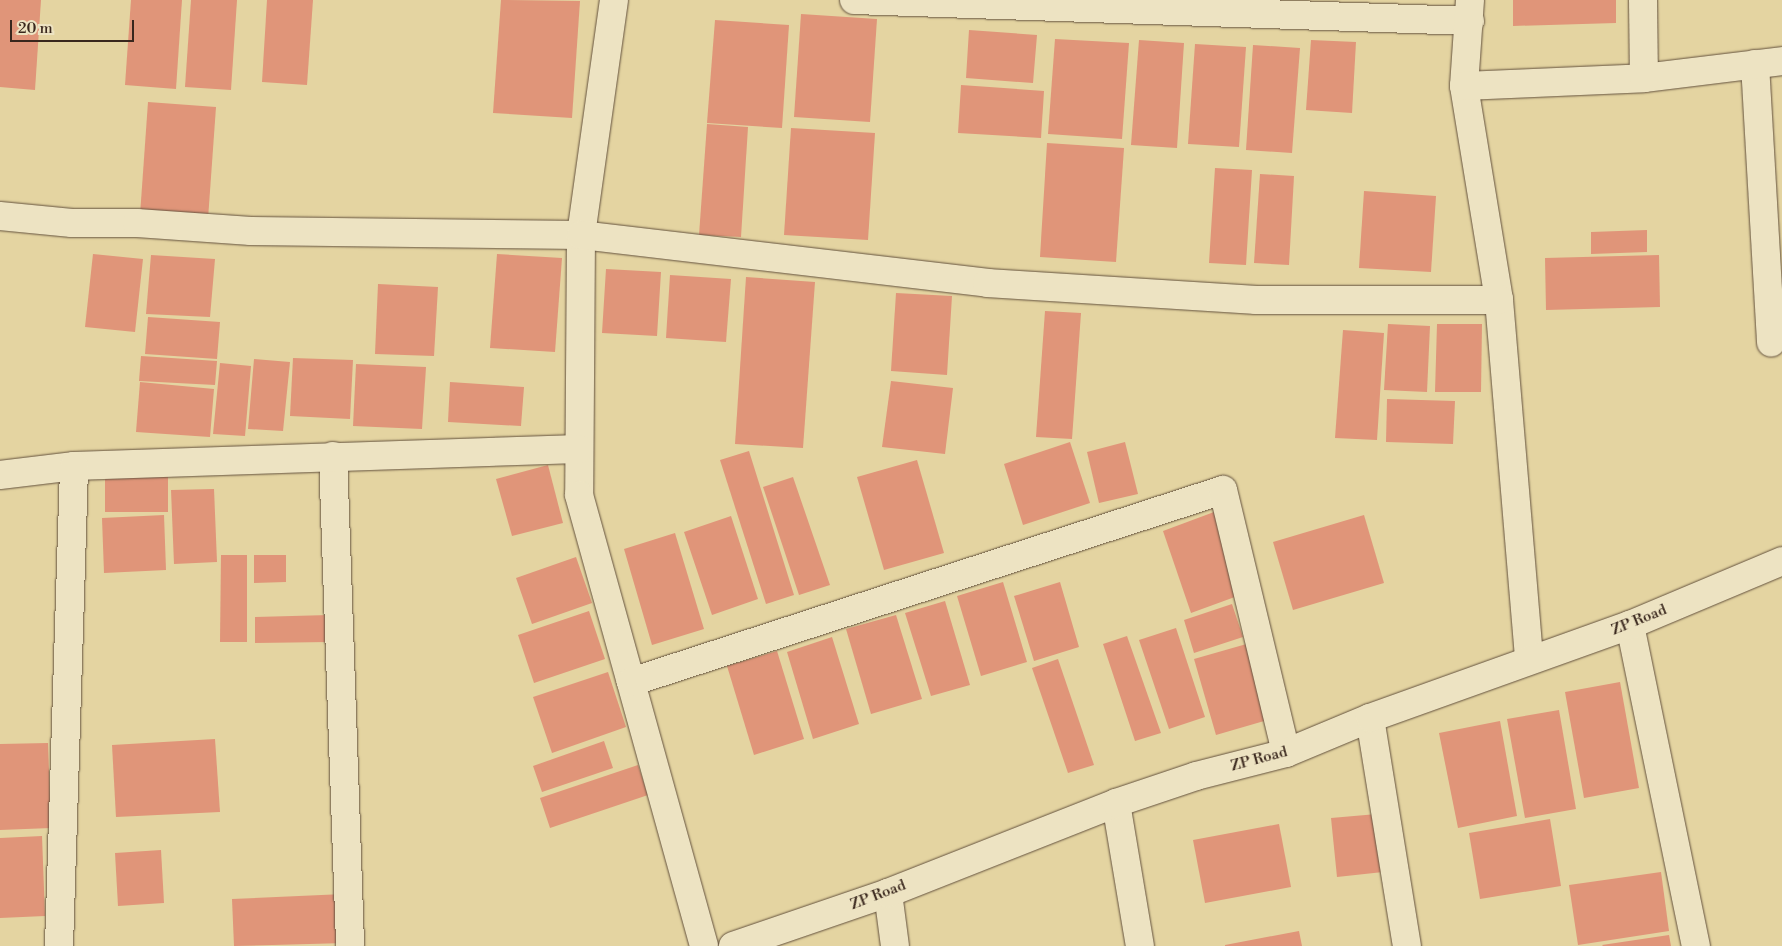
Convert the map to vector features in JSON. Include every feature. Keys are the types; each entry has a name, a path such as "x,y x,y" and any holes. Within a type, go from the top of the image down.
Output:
{"street":[{"path":"614,0 581,235 579,495 704,946"},
{"path":"854,0 1470,11 1464,86 1499,300 1529,660"},
{"path":"1643,0 1644,78"},
{"path":"1464,86 1644,78 1782,61"},
{"path":"1755,64 1772,343"},
{"path":"0,216 72,223 137,223 251,231 581,235 987,283 1256,300 1499,300"},
{"path":"0,476 74,466 579,448"},
{"path":"334,456 350,946"},
{"path":"59,946 74,466"},
{"path":"631,682 1223,490 1286,754"},
{"name":"ZP Road","path":"733,946 888,893 1116,803 1196,776 1286,754 1370,718 1630,625 1782,561"},
{"path":"1630,625 1696,946"},
{"path":"1370,718 1407,946"},
{"path":"1116,803 1140,946"},
{"path":"888,893 895,946"}],"building":[{"path":"0,0 41,0 35,90 0,87"},
{"path":"131,0 182,0 176,89 125,85"},
{"path":"191,0 237,0 231,90 185,87"},
{"path":"267,0 313,0 307,85 262,82"},
{"path":"501,0 580,1 572,118 493,113"},
{"path":"1513,0 1616,0 1616,23 1513,26"},
{"path":"801,14 877,19 870,122 794,117"},
{"path":"715,20 789,25 782,128 707,123"},
{"path":"969,30 1037,35 1033,83 966,78"},
{"path":"1055,39 1129,43 1122,139 1048,134"},
{"path":"1139,40 1184,43 1177,148 1131,145"},
{"path":"1311,40 1356,42 1352,113 1306,110"},
{"path":"1195,44 1246,47 1239,147 1188,144"},
{"path":"1253,45 1300,48 1292,153 1246,150"},
{"path":"961,85 1044,91 1041,138 958,133"},
{"path":"148,102 216,107 208,219 140,215"},
{"path":"707,124 748,127 741,237 699,235"},
{"path":"791,128 875,133 868,240 784,235"},
{"path":"1047,143 1124,148 1116,262 1040,257"},
{"path":"1215,168 1252,170 1246,265 1209,263"},
{"path":"1260,174 1294,176 1289,265 1254,263"},
{"path":"1364,191 1436,196 1431,272 1359,268"},
{"path":"1647,230 1647,252 1591,254 1591,232"},
{"path":"93,254 143,259 135,332 85,327"},
{"path":"497,254 562,258 555,352 490,348"},
{"path":"151,255 215,259 210,317 146,314"},
{"path":"1659,255 1660,307 1546,310 1545,258"},
{"path":"606,269 661,272 657,336 602,333"},
{"path":"670,275 731,279 726,342 666,338"},
{"path":"746,277 815,282 803,448 735,444"},
{"path":"378,284 438,287 434,356 375,354"},
{"path":"896,293 952,296 947,375 891,371"},
{"path":"1045,311 1081,313 1072,439 1036,437"},
{"path":"148,317 220,322 217,359 145,354"},
{"path":"1388,324 1430,326 1427,392 1384,390"},
{"path":"1437,324 1482,324 1481,392 1435,392"},
{"path":"1343,330 1384,333 1377,440 1335,438"},
{"path":"141,356 217,361 215,385 139,381"},
{"path":"293,358 353,360 350,419 290,416"},
{"path":"254,359 290,362 283,431 248,429"},
{"path":"220,363 251,366 245,436 213,434"},
{"path":"356,364 426,367 422,429 353,426"},
{"path":"891,381 953,388 945,454 882,447"},
{"path":"140,382 214,389 210,437 136,432"},
{"path":"450,382 524,387 521,426 448,422"},
{"path":"1387,399 1455,401 1453,444 1386,442"},
{"path":"1070,442 1090,503 1023,525 1004,464"},
{"path":"1125,442 1138,494 1099,503 1087,452"},
{"path":"749,451 794,595 766,604 720,460"},
{"path":"917,460 944,553 884,570 857,477"},
{"path":"548,465 563,523 512,536 496,479"},
{"path":"168,476 168,512 105,512 105,477"},
{"path":"793,477 830,585 799,595 763,487"},
{"path":"214,489 217,562 174,564 171,490"},
{"path":"1214,512 1243,594 1191,613 1163,531"},
{"path":"164,515 166,570 104,573 102,518"},
{"path":"1364,515 1384,583 1293,610 1273,542"},
{"path":"731,516 758,599 712,615 684,532"},
{"path":"675,533 704,629 652,645 624,549"},
{"path":"221,555 247,555 247,642 220,642"},
{"path":"254,555 286,555 286,582 254,583"},
{"path":"576,557 592,603 532,624 516,578"},
{"path":"1003,582 1027,662 981,676 957,596"},
{"path":"1060,582 1079,647 1034,661 1014,596"},
{"path":"945,601 970,685 931,696 905,613"},
{"path":"1232,604 1243,637 1194,653 1184,620"},
{"path":"589,611 605,659 534,683 518,635"},
{"path":"329,615 329,642 255,643 255,617"},
{"path":"896,615 922,699 871,714 846,629"},
{"path":"1176,628 1205,717 1169,729 1139,640"},
{"path":"1127,636 1161,733 1135,741 1103,644"},
{"path":"832,637 859,724 813,739 787,652"},
{"path":"1250,643 1271,719 1216,735 1194,659"},
{"path":"777,651 804,739 754,755 727,666"},
{"path":"1058,659 1094,765 1068,773 1032,668"},
{"path":"608,672 626,727 552,753 533,697"},
{"path":"1620,682 1639,788 1584,798 1565,692"},
{"path":"1559,710 1576,809 1525,818 1507,719"},
{"path":"1500,721 1517,816 1458,828 1439,733"},
{"path":"215,739 220,812 116,817 112,745"},
{"path":"604,741 613,768 542,792 533,766"},
{"path":"48,743 51,828 0,830 0,744"},
{"path":"638,765 648,795 550,828 540,798"},
{"path":"1377,814 1383,872 1337,877 1331,818"},
{"path":"1550,819 1561,886 1480,899 1469,833"},
{"path":"1279,824 1291,887 1205,903 1193,840"},
{"path":"42,836 45,916 0,918 0,838"},
{"path":"161,850 164,903 118,906 115,853"},
{"path":"1661,872 1669,931 1578,945 1569,885"},
{"path":"344,894 346,943 234,946 232,899"},
{"path":"1299,931 1302,946 1225,946 1225,945"},
{"path":"1669,935 1671,946 1602,945"}]}
